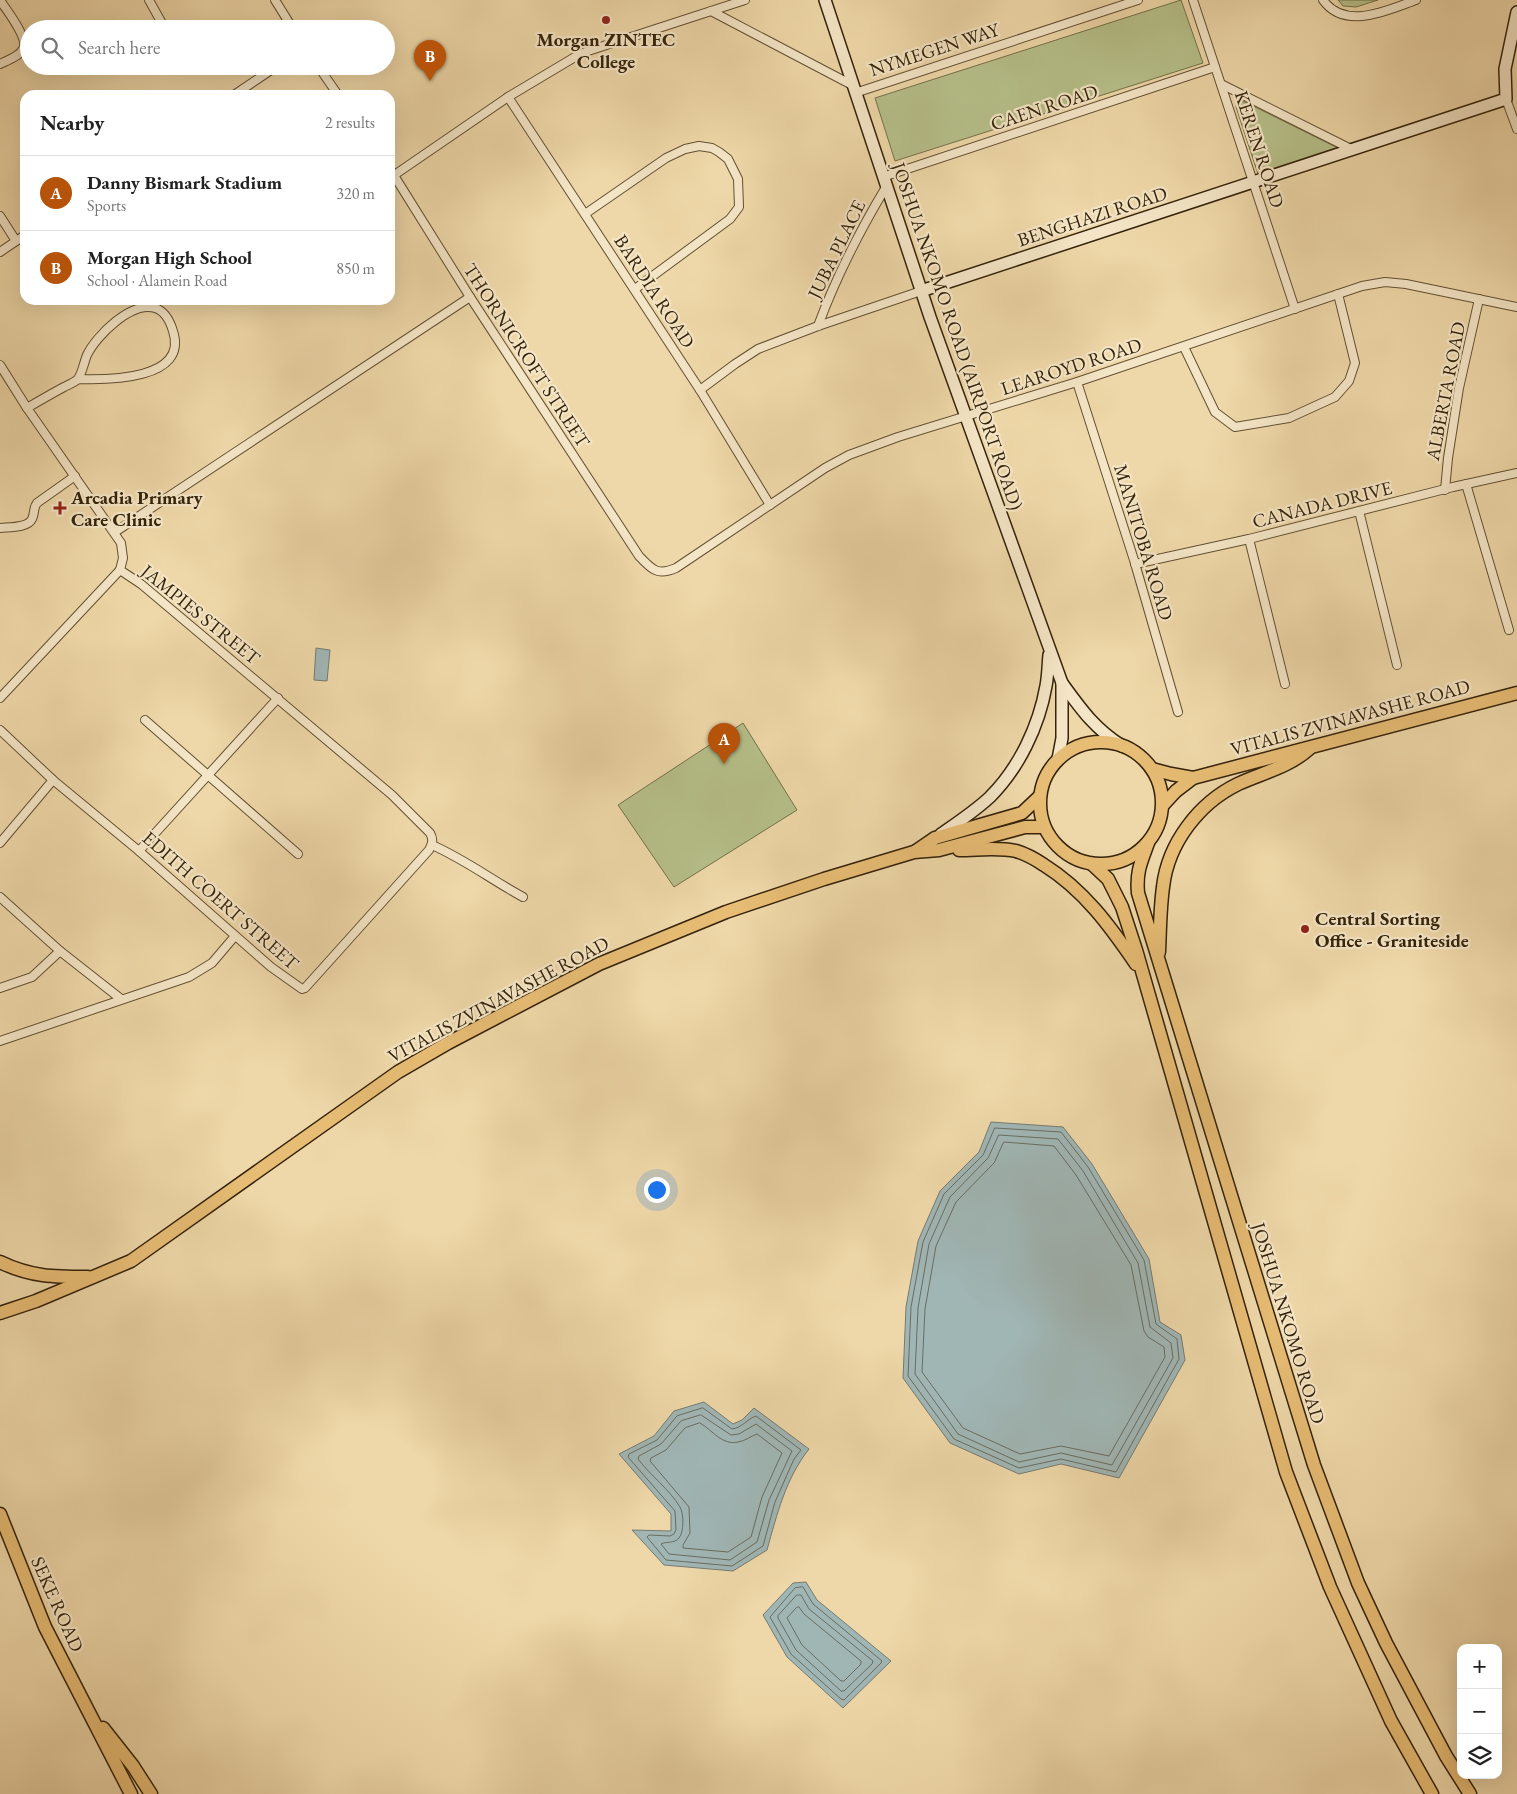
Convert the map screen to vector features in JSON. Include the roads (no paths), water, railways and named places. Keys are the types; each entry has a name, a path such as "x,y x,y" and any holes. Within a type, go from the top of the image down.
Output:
{"main road":[{"name":"VITALIS ZVINAVASHE ROAD","path":"1163,805 1176,791 1193,778 1517,693"},
{"path":"1105,742 1122,746 1139,755 1152,768 1160,786 1163,805 1156,831 1148,843 1137,853 1123,861 1108,864 1092,864 1077,860 1052,841 1044,827 1040,812 1040,796 1043,782 1049,770 1058,760 1072,749 1088,744 1105,742"},
{"path":"1158,960 1163,886 1169,861 1190,823 1215,798 1232,787 1294,761 1313,746"},
{"name":"VITALIS ZVINAVASHE ROAD","path":"1152,768 1193,778"},
{"name":"VITALIS ZVINAVASHE ROAD","path":"1,1313 36,1301 131,1262 398,1072 448,1043 599,964 726,912 824,879 914,852 1022,813 1040,796"},
{"name":"VITALIS ZVINAVASHE ROAD","path":"937,844 1025,827 1044,827"},
{"name":"JOSHUA NKOMO ROAD","path":"1148,843 1138,868 1138,893 1314,1465 1358,1582 1386,1643 1446,1756 1470,1794"},
{"path":"937,844 1015,851 1037,861 1071,885 1099,912 1143,975"},
{"path":"1092,864 1108,879 1122,907 1286,1472 1330,1587 1391,1721 1432,1794"},
{"path":"0,1262 20,1271 45,1276 96,1277"},
{"name":"SEKE ROAD","path":"0,1514 45,1626 131,1794"},
{"name":"SEKE ROAD","path":"86,1706 133,1766 152,1794"}],"street":[{"path":"149,0 160,20"},
{"path":"275,0 287,20"},
{"path":"395,172 508,97 575,57 588,51 745,0"},
{"name":"JOSHUA NKOMO ROAD (AIRPORT ROAD)","path":"825,0 921,291 1062,683"},
{"name":"NYMEGEN WAY","path":"855,89 1138,0"},
{"name":"KEREN ROAD","path":"1193,0 1215,67 1223,85 1252,182 1295,308"},
{"path":"1323,0 1339,14 1351,17 1376,13 1416,0"},
{"path":"2,3 20,32"},
{"path":"711,11 855,89"},
{"path":"1517,12 1505,69 1506,99 1517,129"},
{"path":"0,64 20,52"},
{"name":"CAEN ROAD","path":"884,182 1215,67"},
{"path":"241,90 264,75"},
{"path":"324,75 335,90"},
{"path":"1223,85 1351,149"},
{"name":"BARDIA ROAD","path":"508,97 700,390 770,505"},
{"name":"BENGHAZI ROAD","path":"700,390 758,349 818,326 1506,99"},
{"path":"585,214 666,158 685,149 699,146 712,148 728,159 738,179 739,206 730,219 634,289"},
{"name":"THORNICROFT STREET","path":"395,179 639,556"},
{"name":"JUBA PLACE","path":"818,326 832,289 884,182"},
{"path":"0,216 16,242"},
{"path":"0,252 20,239"},
{"name":"LEAROYD ROAD","path":"639,556 657,572 667,572 676,568 825,468 849,455 898,437 1184,347 1362,286 1384,282 1406,284 1517,307"},
{"path":"1184,347 1214,412 1235,427 1289,418 1335,397 1349,381 1355,363 1338,294"},
{"path":"115,532 470,297"},
{"name":"ALBERTA ROAD","path":"1445,490 1448,458 1460,388 1479,299"},
{"path":"27,408 78,379 106,380 144,374 169,360 173,355 175,339 173,329 166,314 154,307 144,308 132,312 105,330 87,355 78,379"},
{"name":"JAMPIES STREET","path":"0,365 27,408 122,543 123,558 120,570 141,584 392,795 430,833 432,838 431,848"},
{"name":"MANITOBA ROAD","path":"1077,382 1135,564 1178,712"},
{"name":"CANADA DRIVE","path":"1135,564 1249,539 1517,472"},
{"path":"0,528 28,523 32,519 37,503 75,476"},
{"path":"1466,484 1509,630"},
{"path":"1359,511 1397,665"},
{"path":"1249,539 1285,684"},
{"path":"0,698 120,570"},
{"path":"937,844 990,797 1011,771 1027,744 1038,715 1046,685 1049,650"},
{"path":"1062,683 1092,723 1105,735 1122,746"},
{"path":"1058,760 1062,738 1062,683"},
{"path":"139,851 278,698"},
{"path":"145,720 298,854"},
{"name":"EDITH COERT STREET","path":"0,730 54,780 236,936 302,989 305,988 431,848"},
{"path":"0,843 54,780"},
{"path":"431,848 457,856 484,875 523,897"},
{"path":"0,897 60,951 121,999"},
{"path":"0,1041 189,977 212,963 236,936"},
{"path":"0,988 32,977 60,951"}],"water":[{"path":"316,648 330,650 327,681 314,680"},
{"path":"991,1122 1063,1127 1092,1164 1149,1259 1160,1322 1181,1335 1185,1360 1119,1478 1061,1464 1019,1474 950,1443 903,1378 906,1307 918,1241 940,1191 979,1152"},
{"path":"704,1402 733,1424 742,1420 754,1408 809,1449 788,1484 767,1550 733,1571 664,1565 632,1530 671,1531 671,1514 619,1454 654,1436 674,1411"},
{"path":"806,1582 817,1600 891,1661 843,1708 787,1657 763,1615 793,1583"}],"place":[{"name":"Morgan ZINTEC College","path":"606,20"},
{"name":"Morgan High School","path":"430,81"},
{"name":"Arcadia Primary Care Clinic","path":"60,508"},
{"name":"Danny Bismark Stadium","path":"724,764"},
{"name":"Central Sorting Office - Graniteside","path":"1305,929"}]}
